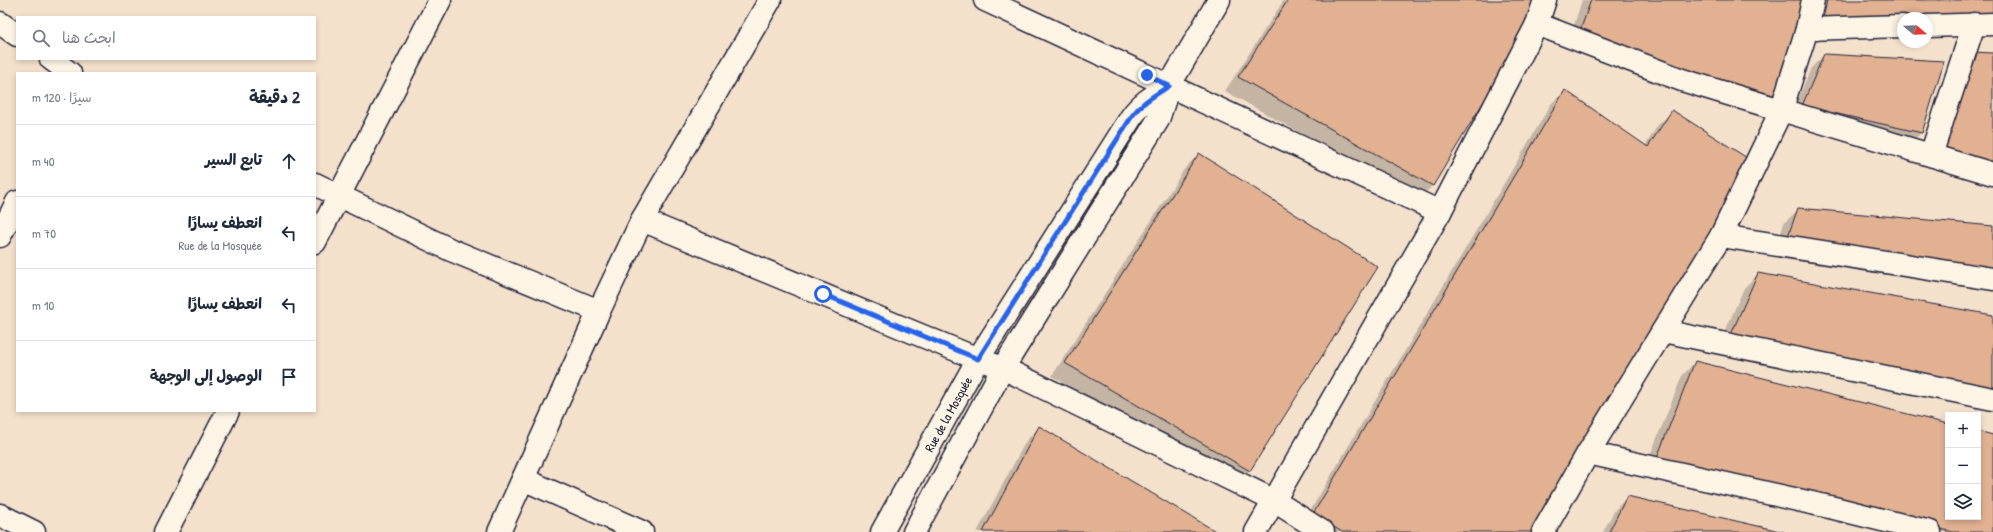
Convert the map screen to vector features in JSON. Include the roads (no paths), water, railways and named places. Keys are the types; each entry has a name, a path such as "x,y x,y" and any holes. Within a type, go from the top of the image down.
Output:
{"street":[{"path":"316,240 440,0"},
{"path":"499,532 642,220 770,0"},
{"path":"985,0 1440,212"},
{"path":"914,532 1003,368 1158,120 1169,86 1219,0"},
{"path":"1256,532 1273,500 1440,212 1537,24 1546,0"},
{"path":"1543,532 1588,453 1721,236 1781,111 1807,29 1814,0"},
{"path":"0,23 16,34"},
{"path":"1537,24 1682,80 1993,174"},
{"path":"1931,156 1984,24 1933,26"},
{"path":"1807,29 1897,26"},
{"path":"52,60 69,72"},
{"name":"Rue de la Mosquée","path":"882,532 978,359 1132,116 1138,107 1169,86"},
{"path":"316,184 450,250 599,311"},
{"path":"0,236 16,204"},
{"path":"642,220 1003,368 1273,500 1323,532"},
{"path":"1721,236 1993,280"},
{"path":"1663,331 1993,398"},
{"path":"166,532 227,412"},
{"path":"1588,453 1834,508 1930,532"},
{"path":"523,479 642,532"},
{"path":"0,515 34,532"}]}
